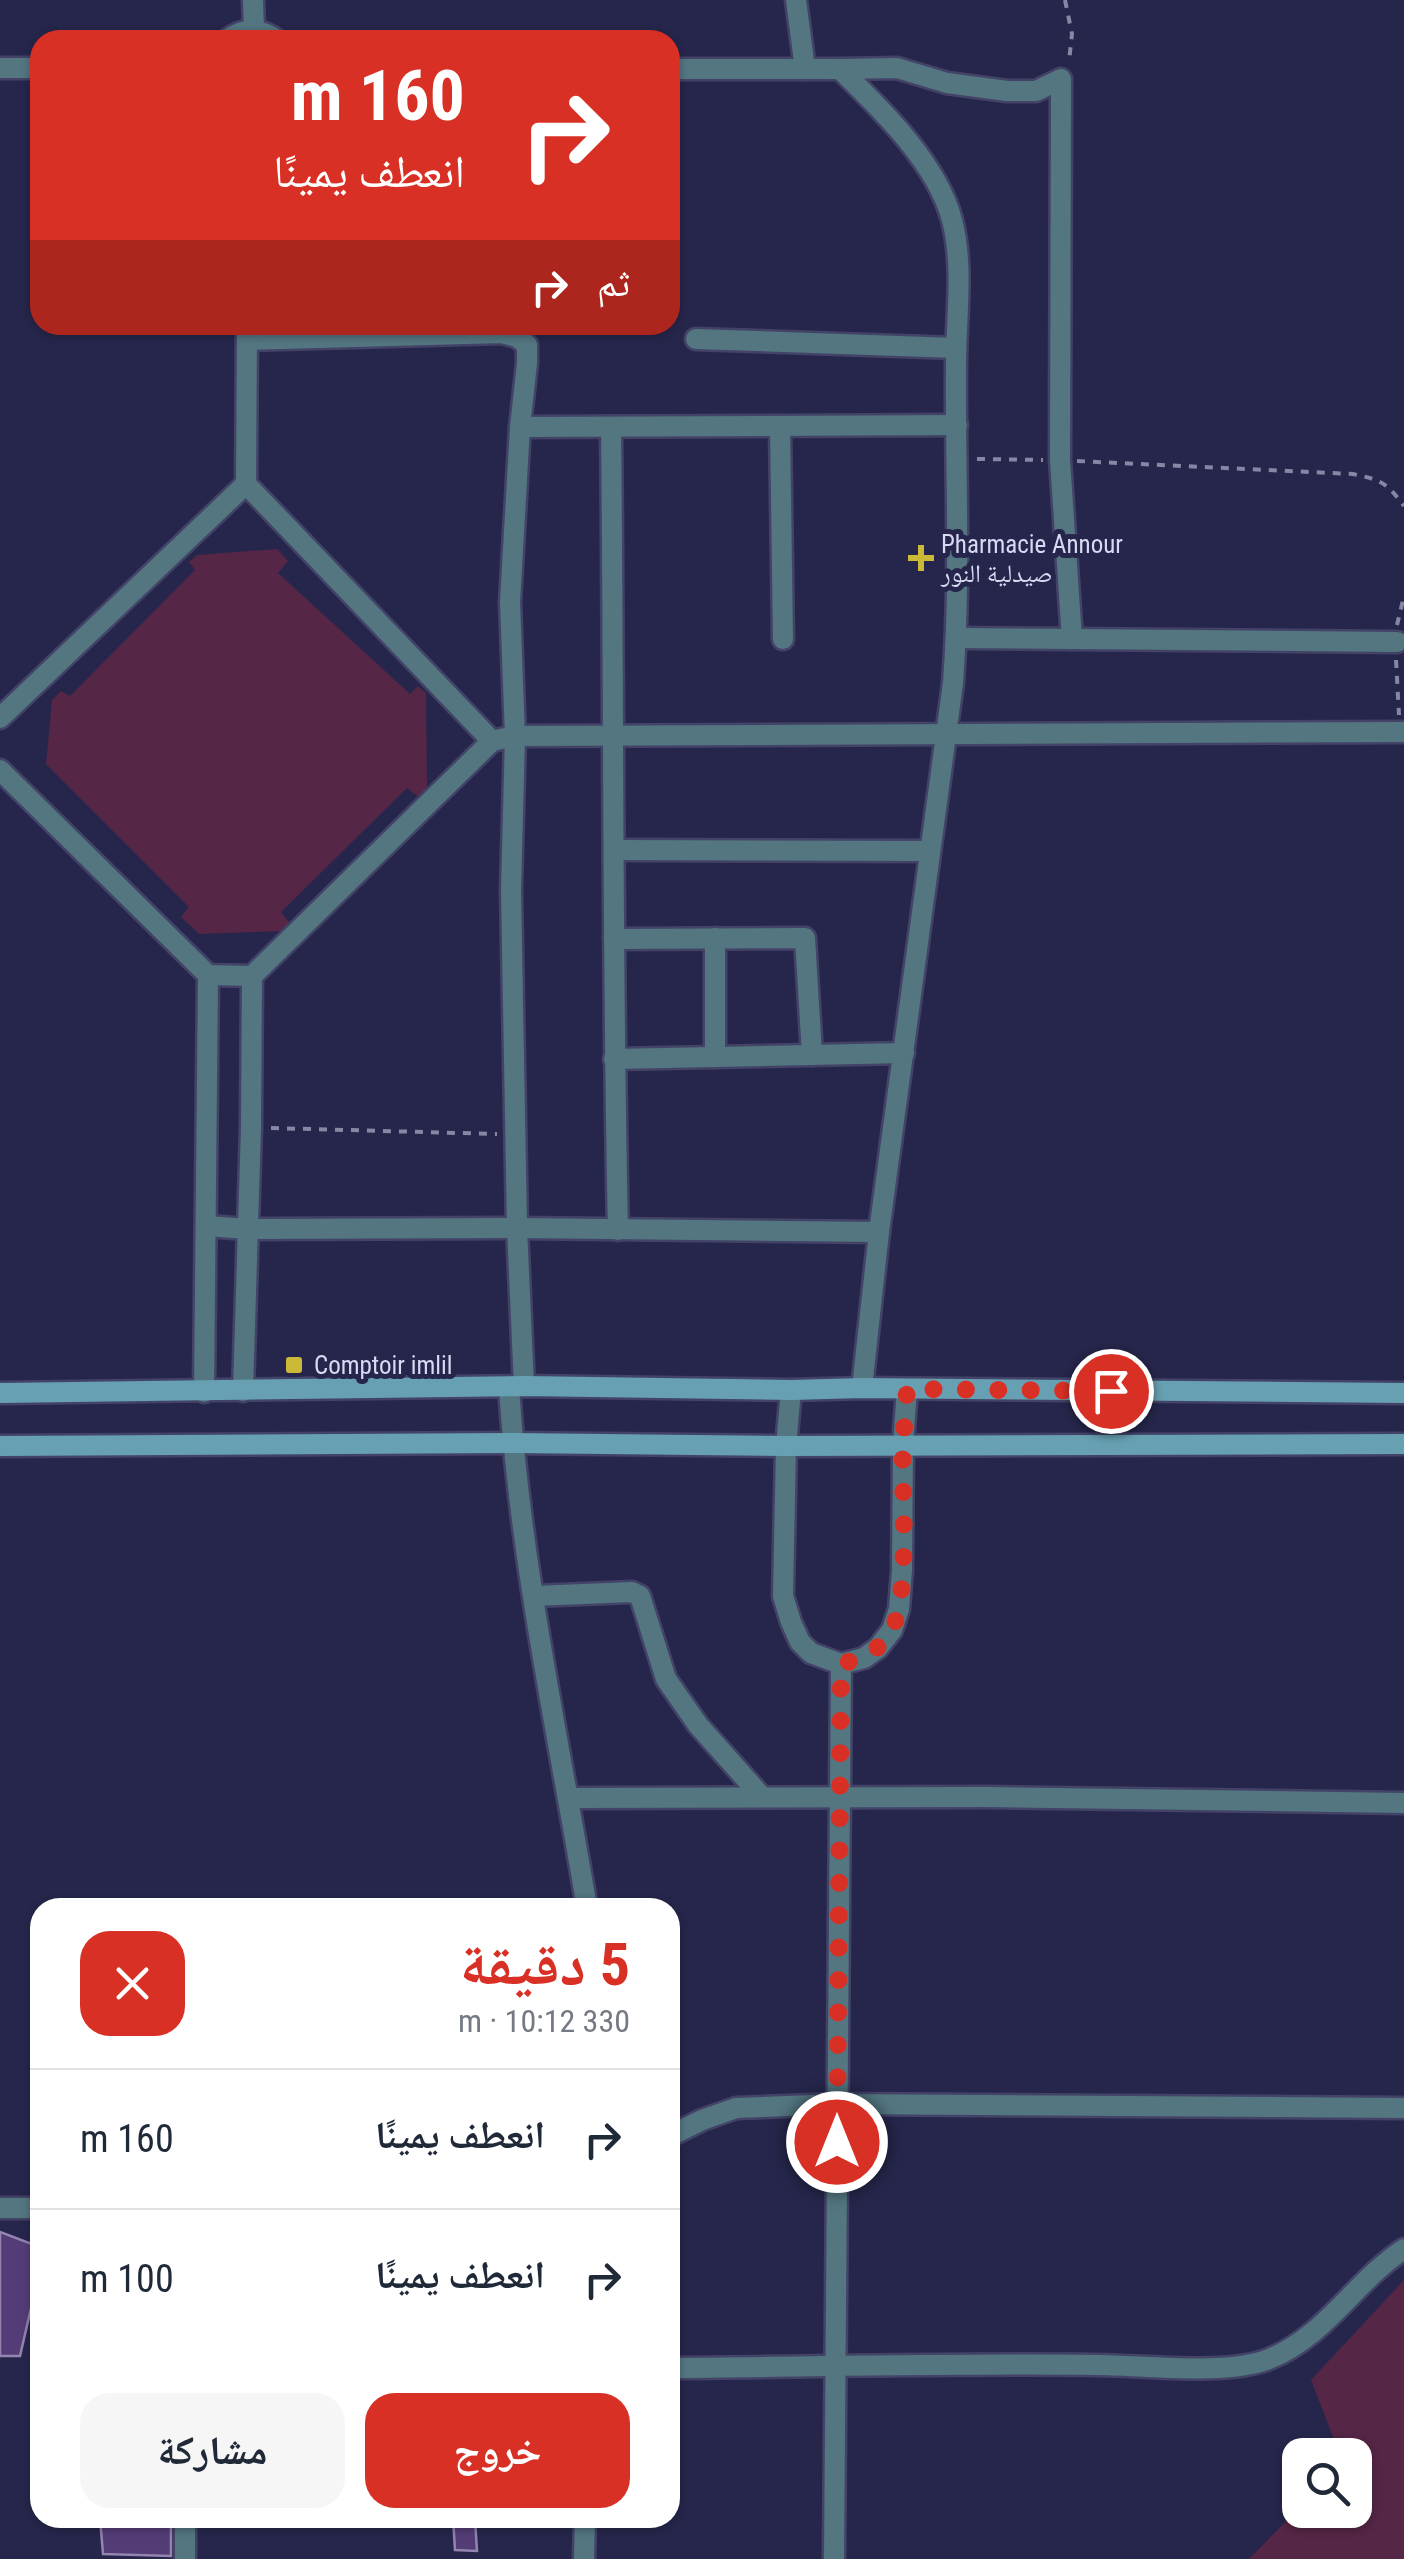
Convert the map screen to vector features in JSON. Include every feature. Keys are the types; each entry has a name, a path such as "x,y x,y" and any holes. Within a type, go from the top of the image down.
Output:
{"main road":[{"path":"0,1393 516,1386 1404,1393"},
{"path":"0,1446 1404,1444"}],"street":[{"path":"253,0 254,30"},
{"path":"796,0 806,69"},
{"path":"0,68 30,68"},
{"path":"680,69 897,68 947,83 1007,92 1036,90 1061,79 1060,460 1072,639"},
{"path":"840,69 915,151 943,198 952,220 958,280 956,638 947,734 879,1232 862,1388"},
{"path":"247,335 246,484 492,740"},
{"path":"510,335 526,345 528,362 520,427 510,602 515,736 512,890 517,1228 512,1443 586,1898"},
{"path":"696,340 956,348"},
{"path":"520,427 958,426"},
{"path":"611,427 618,1230"},
{"path":"780,427 784,639"},
{"path":"0,718 246,484"},
{"path":"956,638 1396,642"},
{"path":"243,1391 252,976 492,740 515,736 1402,732"},
{"path":"0,770 208,975 252,976"},
{"path":"614,850 930,850"},
{"path":"715,938 715,1057"},
{"path":"614,939 804,938 812,1055"},
{"path":"204,1392 208,975"},
{"path":"614,1059 904,1053"},
{"path":"208,1226 879,1232"},
{"path":"790,1390 783,1596 800,1642 812,1653 841,1664 864,1658 878,1648 892,1630 899,1609 907,1389"},
{"path":"534,1596 632,1592 640,1596 666,1679 698,1724 762,1796"},
{"path":"834,2559 841,1664"},
{"path":"569,1798 840,1796 1404,1803"},
{"path":"680,2131 736,2108 837,2104 1404,2108"},
{"path":"0,2208 30,2208"},
{"path":"680,2368 1249,2366 1280,2354 1310,2335 1388,2260 1404,2250"},
{"path":"185,2528 185,2559"},
{"path":"584,2559 585,2528"}],"path":[{"path":"1061,79 1070,59 1072,34 1065,0"},
{"path":"958,459 1353,474 1380,480 1404,506"},
{"path":"1402,732 1396,642 1404,596"},
{"path":"251,1127 515,1134"}],"shaded area":[{"path":"277,549 288,561 278,573 410,694 418,686 426,693 427,790 420,798 407,788 281,912 291,925 284,931 199,934 181,917 189,907 46,764 52,700 61,691 70,696 195,570 189,562 197,555"},
{"path":"1404,2280 1404,2559 1249,2559 1282,2525 1372,2528 1372,2438 1333,2438 1311,2380"}],"building":[{"path":"0,2232 30,2243 30,2313 20,2356 0,2356"},
{"path":"101,2528 171,2528 171,2556 103,2554"},
{"path":"454,2528 476,2528 477,2551 455,2550"}],"place":[{"name":"Pharmacie Annour صيدلية النور","path":"921,558"},
{"name":"Comptoir imlil","path":"294,1365"}],"route":[{"path":"837,2142 841,1664 864,1658 878,1648 892,1630 899,1609 907,1389 1111,1391"}]}
